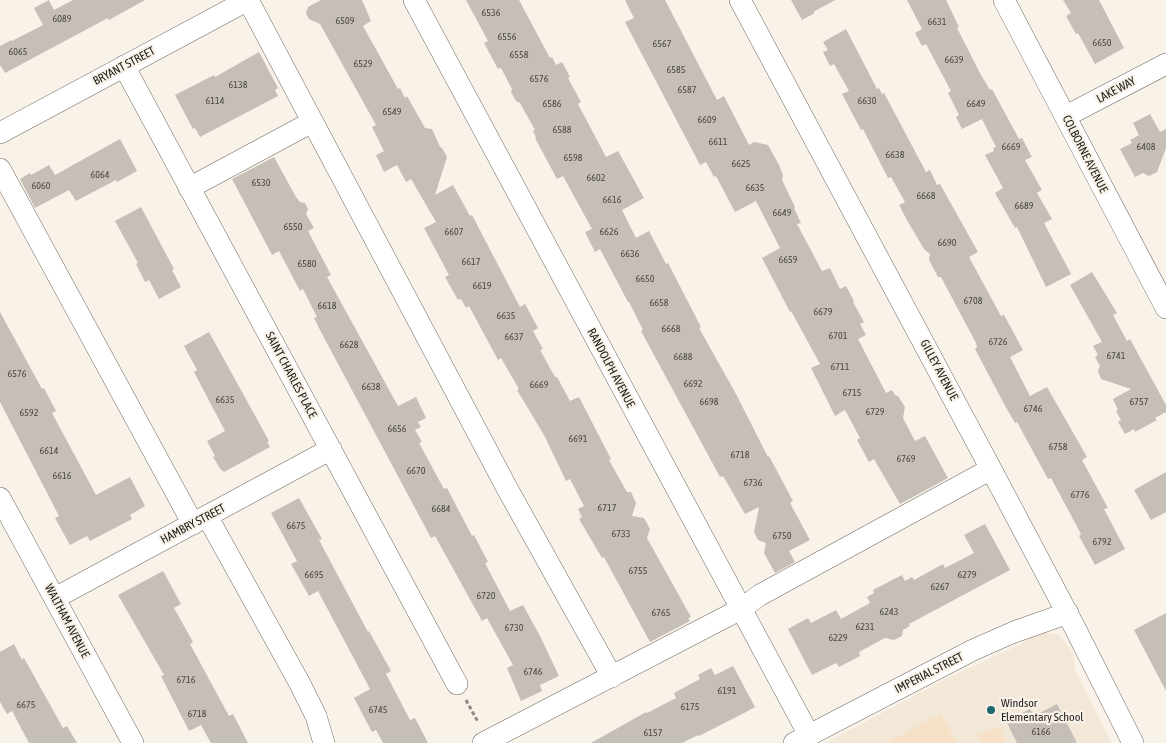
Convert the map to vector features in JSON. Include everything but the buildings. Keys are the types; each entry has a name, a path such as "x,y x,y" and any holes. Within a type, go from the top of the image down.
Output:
{"street":[{"name":"BRYANT STREET","path":"0,133 248,0"},
{"path":"248,0 504,482 612,677"},
{"name":"RANDOLPH AVENUE","path":"414,0 741,609 802,739"},
{"name":"GILLEY AVENUE","path":"740,0 992,468 1133,743"},
{"name":"COLBORNE AVENUE","path":"1004,0 1166,308"},
{"name":"LAKE WAY","path":"1066,116 1166,64"},
{"name":"SAINT CHARLES PLACE","path":"124,66 456,684"},
{"path":"190,188 312,122"},
{"path":"0,169 200,520 299,682 316,716 324,743"},
{"name":"HAMBRY STREET","path":"55,598 331,449"},
{"path":"483,743 741,609 760,595 992,468"},
{"name":"WALTHAM AVENUE","path":"0,498 133,743"},
{"name":"IMPERIAL STREET","path":"802,739 973,650 1014,632 1068,613"}],"path":[{"path":"471,709 478,722"}],"shaded area":[{"name":"Windsor Elementary School","path":"1044,632 1059,635 1073,653 1075,669 1112,743 825,743 948,678 1021,644 1031,636"},
{"path":"941,714 957,743 886,743"},
{"path":"998,726 1007,743 980,743 977,736"}],"place":[{"name":"Windsor Elementary School","path":"991,710"}]}
